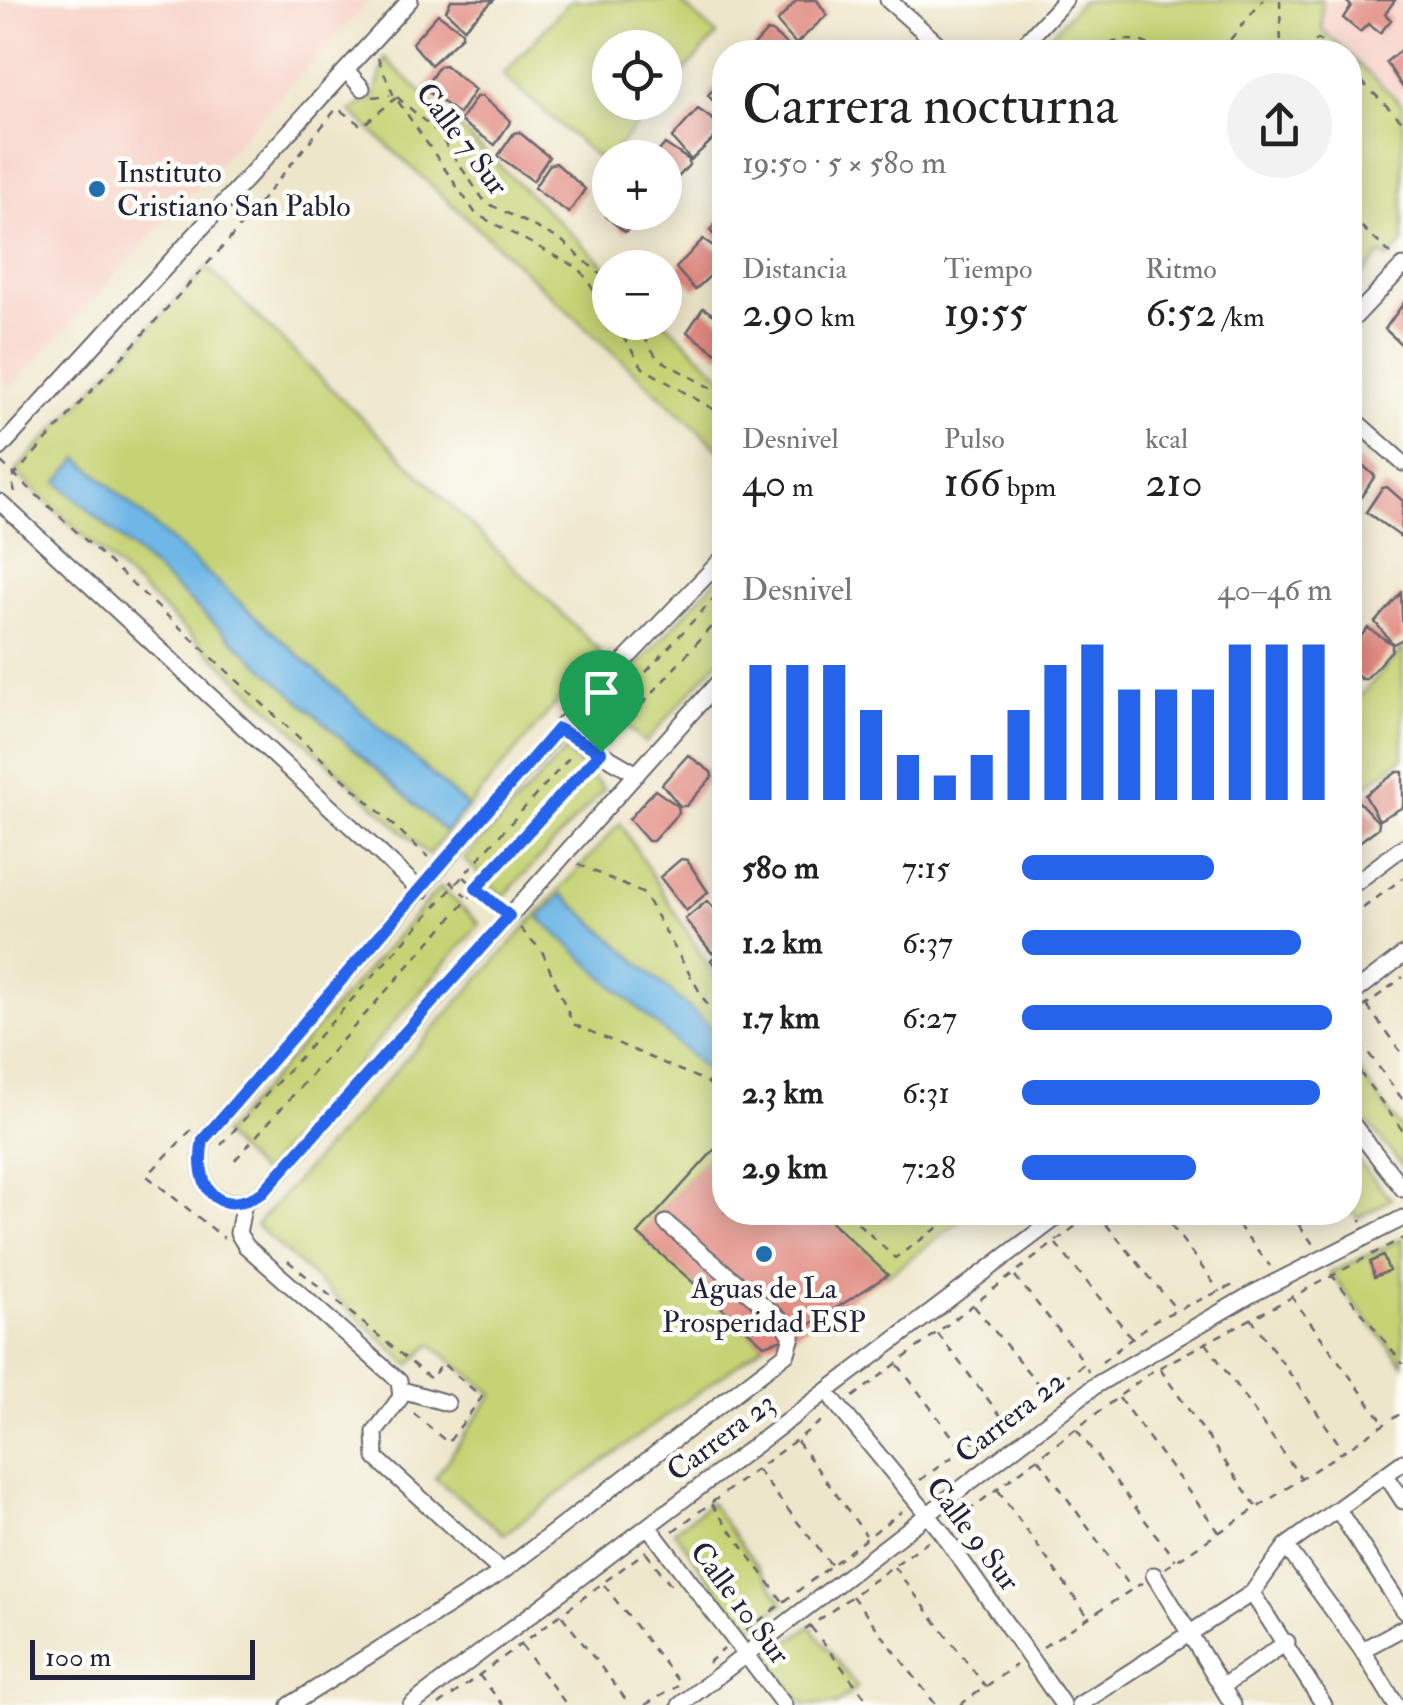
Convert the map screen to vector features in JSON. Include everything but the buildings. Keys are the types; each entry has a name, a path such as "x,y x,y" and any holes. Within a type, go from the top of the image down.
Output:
{"street":[{"path":"0,448 410,0"},
{"path":"888,0 932,40"},
{"path":"1028,40 1065,0"},
{"path":"346,70 362,88"},
{"path":"1362,309 1403,266"},
{"path":"1362,427 1403,463"},
{"path":"2,503 421,891"},
{"path":"712,569 558,729 203,1140 198,1162 202,1182 220,1200 244,1203 262,1193 712,690"},
{"path":"558,729 637,774"},
{"path":"1362,878 1403,848"},
{"path":"1362,987 1403,956"},
{"path":"1362,1136 1403,1189"},
{"path":"244,1203 238,1232 246,1246 392,1373 402,1390 446,1403"},
{"name":"Carrera 22","path":"680,1705 1096,1385 1250,1295 1403,1218"},
{"path":"290,1705 502,1572 787,1353 792,1336 782,1320 666,1223"},
{"name":"Carrera 23","path":"411,1705 1047,1225"},
{"path":"402,1390 375,1432 376,1458 502,1572"},
{"name":"Calle 9 Sur","path":"837,1404 941,1531 1063,1705"},
{"path":"1079,1705 1252,1593 1286,1546 1403,1462"},
{"path":"1386,1476 1403,1501"},
{"path":"1338,1510 1403,1610"},
{"name":"Calle 10 Sur","path":"656,1537 784,1705"},
{"path":"1286,1546 1362,1650 1396,1705"},
{"path":"1154,1575 1233,1705"},
{"path":"1252,1593 1324,1705"},
{"path":"1362,1650 1403,1628"},
{"path":"1223,1686 1287,1642"}],"path":[{"path":"1230,40 1263,0"},
{"path":"1280,0 1282,40"},
{"name":"Calle 7 Sur","path":"377,54 394,96 476,214 580,269 592,288"},
{"path":"1362,82 1403,122"},
{"path":"362,88 374,98 394,96 437,132 485,202 560,240 592,268"},
{"path":"2,503 14,492 10,484 16,473 228,240 336,108 362,126 394,96"},
{"path":"1362,227 1403,266"},
{"path":"625,340 643,368 712,408"},
{"path":"646,340 657,358 712,389"},
{"path":"0,461 428,854 438,871 467,898"},
{"path":"221,1145 584,742 598,721 712,600"},
{"path":"235,1160 712,626"},
{"path":"573,862 644,894 712,1008"},
{"path":"463,876 542,950 573,1024 712,1087"},
{"path":"1362,909 1403,878"},
{"path":"1362,1008 1403,976"},
{"path":"1366,1005 1403,1054"},
{"path":"1362,1044 1403,1100"},
{"path":"1362,1076 1403,1132"},
{"path":"860,1225 895,1258 942,1225"},
{"path":"442,1704 603,1583 656,1537 710,1503 1078,1225"},
{"path":"1106,1225 1177,1310"},
{"path":"1171,1225 1220,1292"},
{"path":"1238,1225 1271,1267"},
{"path":"1299,1225 1314,1246"},
{"path":"796,1636 1159,1368 1330,1273 1403,1238"},
{"path":"1055,1243 1132,1338"},
{"path":"279,1254 431,1379 442,1363 482,1398 448,1442 410,1410"},
{"path":"1330,1273 1403,1364"},
{"path":"1014,1274 1085,1363"},
{"path":"1290,1295 1385,1424"},
{"path":"973,1305 1044,1391"},
{"path":"1250,1317 1344,1451"},
{"path":"937,1333 1004,1419"},
{"path":"1206,1342 1302,1478"},
{"path":"897,1364 962,1449"},
{"path":"1159,1368 1257,1508"},
{"path":"1118,1397 1220,1532"},
{"path":"960,1705 1403,1412"},
{"path":"1076,1429 1176,1561"},
{"path":"796,1439 868,1538"},
{"path":"1038,1458 1132,1589"},
{"path":"756,1469 832,1566"},
{"path":"997,1489 1089,1618"},
{"path":"710,1503 784,1602"},
{"path":"893,1566 986,1687"},
{"path":"603,1583 681,1686"},
{"path":"852,1596 936,1705"},
{"path":"561,1614 630,1705"},
{"path":"810,1626 871,1705"},
{"path":"520,1644 567,1705"},
{"path":"479,1675 504,1705"}],"shaded area":[{"name":"Instituto Cristiano San Pablo","path":"0,0 370,0 11,387 0,378"},
{"path":"1322,0 1403,0 1403,105 1362,67 1362,40 1333,40 1322,30"}],"green space":[{"path":"571,0 678,0 717,35 682,74 682,30 592,30 592,120 642,120 624,140 592,140 592,153 503,75"},
{"path":"1082,0 1322,0 1322,30 1333,40 1046,40"},
{"path":"385,58 592,253 592,333 350,111 374,98"},
{"path":"1362,67 1403,105 1403,243 1388,259 1381,254 1362,275"},
{"path":"207,267 600,651 428,855 15,472"},
{"path":"682,338 712,367 712,443 600,340"},
{"path":"712,584 712,668 645,743 602,704"},
{"path":"1403,648 1403,758 1362,789 1362,694"},
{"path":"565,751 604,789 503,897 464,859"},
{"path":"620,823 712,972 712,1153 639,1234 764,1345 504,1534 435,1478 493,1394 431,1344 410,1365 256,1225"},
{"path":"440,887 480,924 261,1174 222,1135"},
{"path":"1362,1075 1403,1131 1403,1167 1362,1116"},
{"path":"1362,1166 1391,1199 1362,1216"},
{"path":"834,1225 955,1225 888,1275"},
{"path":"1403,1238 1403,1364 1330,1273"},
{"path":"710,1503 784,1603 747,1631 674,1531"},
{"path":"810,1626 857,1687 836,1705 804,1705 766,1658"}],"water":[{"path":"79,458 468,807 445,832 58,482"},
{"path":"562,894 712,1028 712,1075 539,918"}],"place":[{"name":"Instituto Cristiano San Pablo","path":"97,189"},
{"name":"Aguas de La Prosperidad ESP","path":"764,1254"}],"route":[{"path":"558,729 601,752 476,888 509,916 262,1193 244,1203 220,1200 210,1192 202,1182 198,1162 203,1140 558,729"}]}
